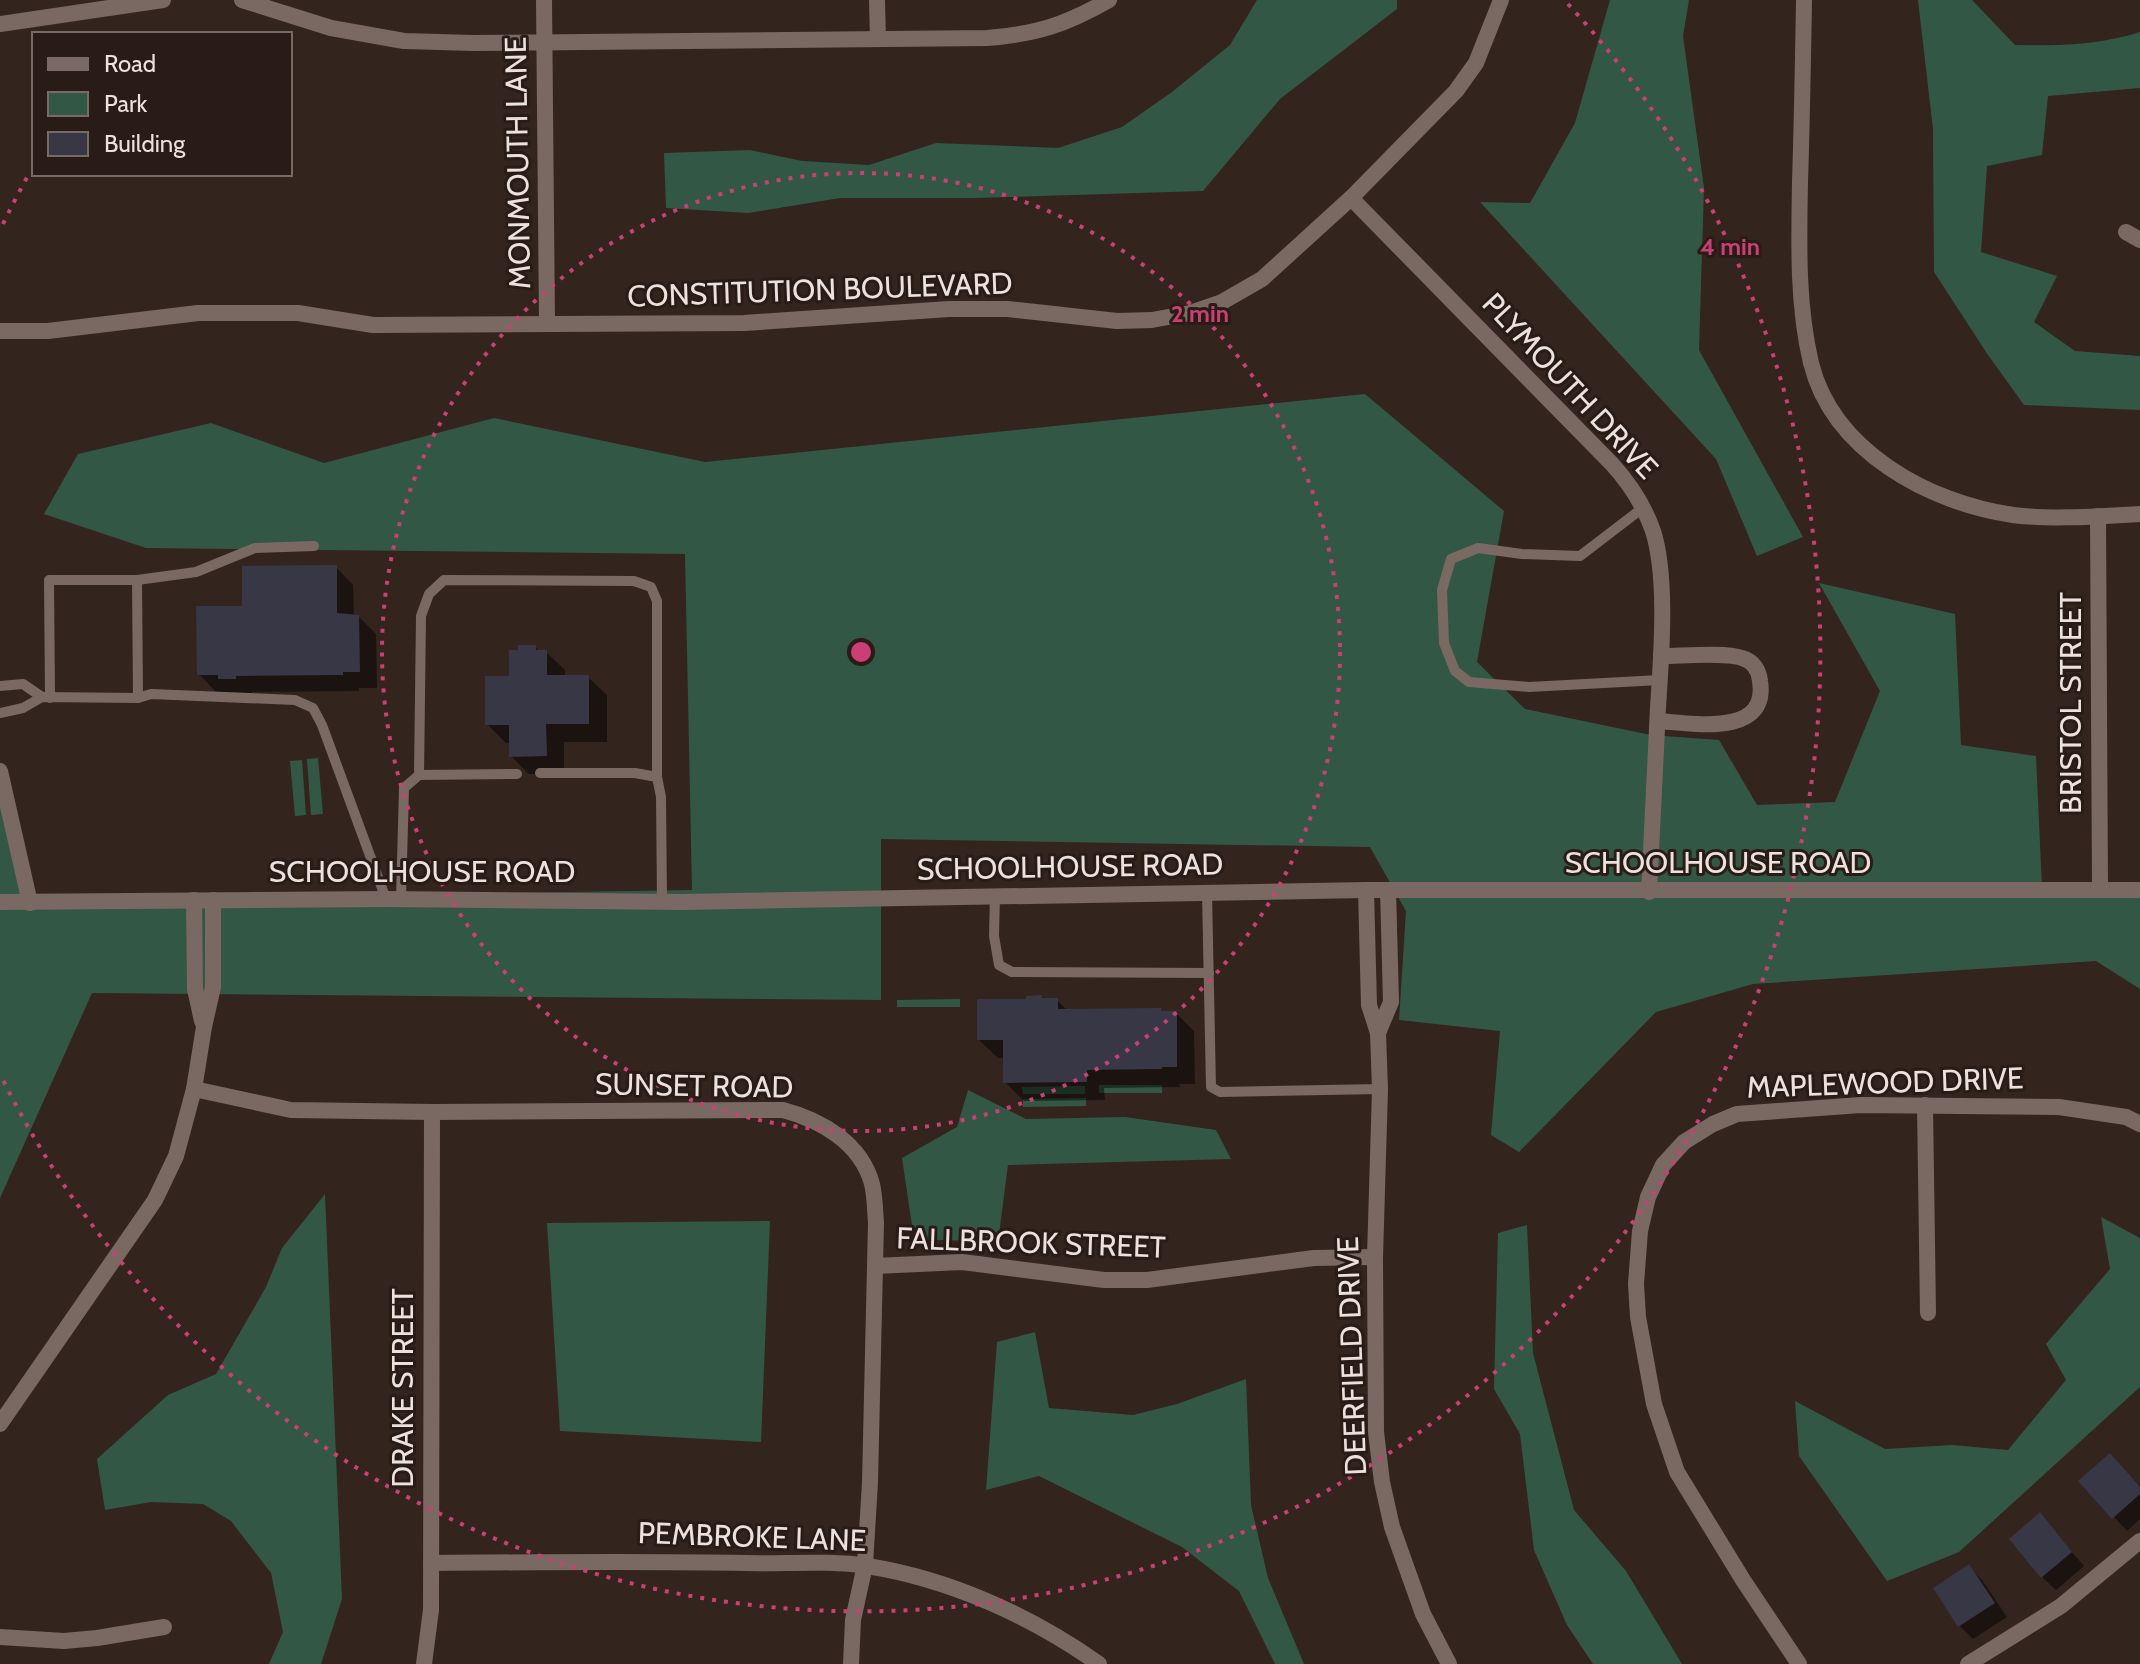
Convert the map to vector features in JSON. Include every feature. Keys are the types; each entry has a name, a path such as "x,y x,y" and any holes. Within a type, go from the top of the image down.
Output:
{"street":[{"path":"0,24 163,0"},
{"path":"242,0 331,28 404,41 544,42 1017,36 1064,24 1109,0"},
{"name":"MONMOUTH LANE","path":"544,0 547,324"},
{"path":"877,0 878,39"},
{"name":"CONSTITUTION BOULEVARD","path":"0,331 48,331 198,313 264,312 298,313 373,325 744,323 949,309 1008,309 1117,321 1152,320 1190,313 1222,302 1262,279 1351,198 1463,82 1476,63 1501,0"},
{"path":"1804,0 1799,260 1809,355 1827,402 1851,435 1872,456 1907,480 1945,498 2013,515 2140,514"},
{"name":"PLYMOUTH DRIVE","path":"1351,198 1612,464 1644,507 1661,564 1661,656 1649,892"},
{"name":"BRISTOL STREET","path":"2098,516 2100,890"},
{"path":"1658,721 1724,725 1750,713 1760,698 1760,679 1754,664 1742,657 1661,656"},
{"path":"0,771 30,903"},
{"name":"SCHOOLHOUSE ROAD","path":"0,902 393,899 662,902 1366,890 2140,890"},
{"name":"DEERFIELD DRIVE","path":"1366,890 1369,1005 1378,1033 1380,1089 1375,1257 1376,1432 1392,1527 1423,1614 1449,1664"},
{"name":"DEERFIELD DRIVE","path":"1378,1033 1391,1002 1388,890"},
{"path":"194,900 195,989 204,1027"},
{"path":"0,1424 155,1200 176,1156 194,1089 213,987 213,900"},
{"name":"SUNSET ROAD","path":"194,1089 291,1110 783,1110 805,1116 846,1140 863,1162 873,1186 876,1223 870,1482 865,1565 853,1620 851,1664"},
{"name":"MAPLEWOOD DRIVE","path":"1799,1664 1677,1472 1654,1404 1638,1317 1636,1284 1640,1231 1648,1197 1663,1165 1684,1142 1737,1114 1861,1105 2059,1107 2126,1117 2140,1124"},
{"path":"1925,1105 1928,1313"},
{"name":"DRAKE STREET","path":"424,1664 431,1610 432,1112"},
{"name":"FALLBROOK STREET","path":"875,1266 962,1262 1104,1280 1147,1280 1314,1258 1375,1257"},
{"path":"1968,1664 2061,1606 2140,1541"},
{"name":"PEMBROKE LANE","path":"431,1563 649,1561 865,1565 927,1580 1018,1615 1062,1638 1099,1664"},
{"path":"0,1637 64,1641 164,1627"}],"lane":[{"path":"1644,507 1580,556 1522,554 1478,548 1451,559 1442,590 1444,643 1455,671 1469,682 1529,687 1660,680"},
{"path":"46,698 49,580 137,580 196,572 255,548 314,546"},
{"path":"137,580 138,698"},
{"path":"419,775 421,616 429,594 444,580 634,581 651,587 657,601 657,777 661,797 662,902"},
{"path":"0,686 23,684 46,698"},
{"path":"0,713 46,698 138,698 151,694 295,700 313,708 393,899"},
{"path":"540,773 635,773 657,777"},
{"path":"393,899 404,788 419,775 517,774"},
{"path":"1207,893 1211,1087 1220,1092 1380,1089"},
{"path":"995,895 994,936 999,965 1012,972 1209,973"}],"green space":[{"path":"1257,0 1397,0 1397,9 1280,99 1203,191 974,198 840,198 748,213 666,208 664,153 750,150 802,161 869,165 936,143 1058,148 1122,127 1230,45"},
{"path":"1610,0 1689,0 1683,36 1704,188 1699,350 1803,537 1757,556 1716,459 1480,202 1530,203 1575,123"},
{"path":"1918,0 1972,0 2015,45 2078,44 2140,32 2140,88 2048,96 2042,155 1987,166 1981,252 2057,276 2034,322 2075,351 2140,356 2140,410 2024,405 1934,272 1933,129"},
{"path":"1365,394 1504,511 1477,662 1525,709 1651,735 1719,740 1757,805 1835,802 1880,691 1819,583 1955,614 1961,745 2036,756 2042,888 2140,889 2140,989 2096,961 1753,984 1656,1012 1519,1152 1491,1135 1500,1031 1399,1020 1406,911 1370,847 881,839 881,1000 92,993 0,1198 0,788 28,901 692,890 685,554 146,548 44,514 78,454 211,423 324,463 494,418 705,462"},
{"path":"318,758 323,814 311,815 307,759"},
{"path":"302,760 306,815 295,816 290,761"},
{"path":"960,999 960,1007 897,1007 897,1000"},
{"path":"1099,1085 1162,1085 1162,1093 1099,1093"},
{"path":"1085,1086 1085,1094 1023,1094 1022,1087"},
{"path":"968,1090 1026,1119 1125,1117 1216,1130 1231,1159 1008,1165 998,1242 914,1239 902,1158 957,1127"},
{"path":"1086,1098 1086,1106 1023,1107 1023,1099"},
{"path":"325,1194 342,1599 321,1664 269,1664 283,1632 271,1573 231,1521 203,1504 151,1502 105,1510 97,1459 168,1395 216,1374 266,1287 282,1248"},
{"path":"2101,1217 2140,1238 2140,1387 1959,1552 1887,1581 1799,1456 1795,1401 1885,1449 1952,1445 2008,1450 2066,1380 2046,1344 2110,1269"},
{"path":"770,1221 761,1442 560,1431 547,1223"},
{"path":"1527,1225 1533,1353 1574,1510 1626,1571 1682,1664 1593,1664 1567,1625 1534,1550 1520,1434 1494,1389 1498,1233"},
{"path":"1035,1332 1049,1408 1133,1415 1177,1404 1246,1379 1251,1505 1268,1578 1304,1664 1275,1664 1239,1591 1182,1547 1039,1476 986,1490 997,1342"}],"building":[{"path":"337,565 337,613 359,615 360,672 343,672 343,675 236,676 236,679 197,675 196,606 242,606 242,566"},
{"path":"518,645 536,645 536,650 547,650 547,675 589,675 589,724 546,724 547,756 509,757 509,725 485,725 485,676 509,676 509,650 518,650"},
{"path":"1042,995 1042,998 1058,998 1058,1009 1161,1008 1161,1011 1177,1011 1177,1067 1087,1070 1087,1082 1003,1083 1003,1040 977,1040 977,999 1026,999 1026,996"},
{"path":"2110,1453 2140,1487 2140,1494 2112,1519 2078,1481"},
{"path":"2040,1512 2072,1552 2041,1578 2009,1539"},
{"path":"1969,1564 1995,1603 1958,1627 1933,1588"}]}
